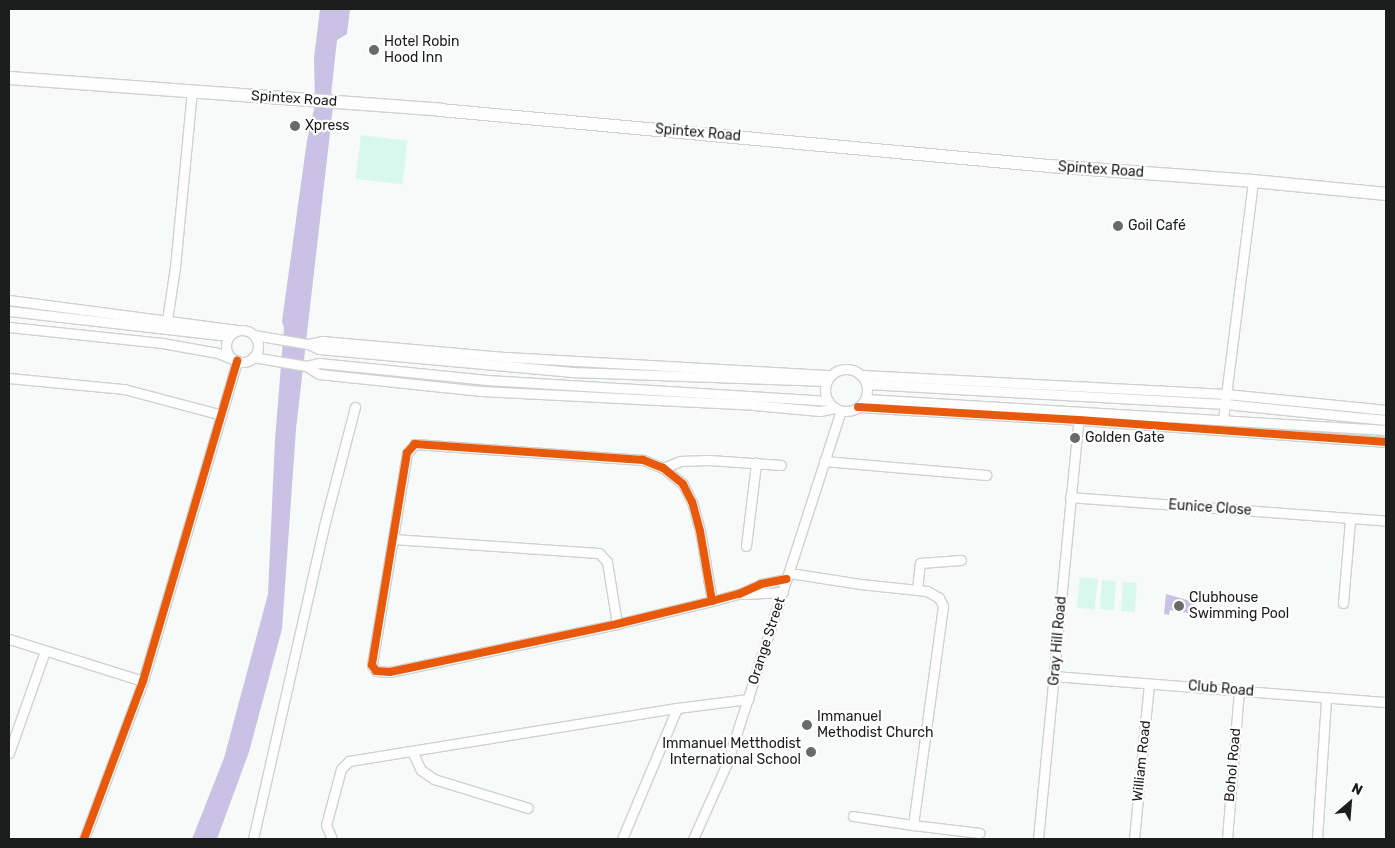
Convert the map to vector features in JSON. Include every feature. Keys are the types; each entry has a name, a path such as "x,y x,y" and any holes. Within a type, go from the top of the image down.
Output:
{"main road":[{"name":"Spintex Road","path":"9,78 335,101 1050,166 1253,181 1386,194"}],"street":[{"path":"167,320 178,240 192,92"},
{"path":"1223,419 1253,181"},
{"path":"9,300 167,320 233,333"},
{"path":"9,311 233,333 246,330 254,335 308,344 322,341 506,357 829,378"},
{"path":"9,327 162,343 218,353 235,360 246,361 253,357 306,366 319,374 481,391 754,405 820,411 838,409 850,411 858,408 1079,420 1386,442"},
{"path":"233,333 226,351 235,360"},
{"path":"253,357 258,344 254,335"},
{"path":"84,839 143,681 222,415 235,360"},
{"path":"306,366 319,363 487,380 828,401"},
{"path":"838,409 828,401 825,391 829,378 840,370 849,369 862,375 1226,394 1386,410"},
{"path":"858,408 866,399 867,384 862,375"},
{"path":"9,378 124,389 222,415"},
{"path":"867,384 1225,404 1386,420"},
{"path":"866,399 1386,430"},
{"path":"253,839 325,522 355,407"},
{"name":"Orange Street","path":"692,839 727,763 783,592 824,461 838,409"},
{"name":"Gray Hill Road","path":"1038,839 1079,420"},
{"path":"712,601 700,531 692,502 683,484 663,468 643,460 415,444 407,453 372,665 376,671 390,672 617,624 712,601 739,594 761,584 788,576 927,591 939,598 943,606 913,825"},
{"path":"663,468 680,461 708,460 781,465"},
{"path":"824,461 986,475"},
{"path":"746,546 756,463"},
{"name":"Eunice Close","path":"1070,497 1386,521"},
{"path":"1343,603 1350,519"},
{"path":"394,539 599,554 607,562 617,624"},
{"path":"917,590 920,563 961,560"},
{"path":"739,594 783,592"},
{"path":"9,639 143,681"},
{"path":"9,753 12,738 45,651"},
{"name":"Club Road","path":"1055,676 1386,702"},
{"name":"William Road","path":"1134,839 1150,684"},
{"name":"Bohol Road","path":"1227,839 1239,691"},
{"path":"1317,839 1326,698"},
{"path":"332,839 326,825 344,764 358,758 677,708 748,699"},
{"path":"622,839 677,708"},
{"path":"412,751 421,770 434,779 528,808"},
{"path":"853,816 980,833"}],"green space":[{"path":"361,135 408,141 402,184 356,179"},
{"path":"1080,577 1098,579 1095,610 1077,608"},
{"path":"1102,580 1116,581 1114,610 1100,609"},
{"path":"1123,582 1137,583 1135,612 1121,611"}],"shaded area":[{"path":"320,9 350,9 347,34 337,40 331,95 333,107 296,429 282,629 249,752 217,839 192,839 224,758 268,594 275,439 284,328 282,321 307,140 315,105 314,58"},
{"name":"Clubhouse Swimming Pool","path":"1166,594 1194,602 1194,614 1170,610 1169,615 1164,614"}],"cycle path":[{"path":"84,839 143,681 237,361"},
{"path":"858,407 1079,420 1386,442"},
{"path":"712,601 700,531 692,502 683,484 663,468 643,460 415,444 407,453 372,665 376,671 390,672 617,624 712,601 739,594 761,584 787,579"}],"place":[{"name":"Hotel Robin Hood Inn","path":"374,50"},
{"name":"Xpress","path":"295,126"},
{"name":"Goil Café","path":"1118,226"},
{"name":"Golden Gate","path":"1075,438"},
{"name":"Clubhouse Swimming Pool","path":"1179,606"},
{"name":"Immanuel Methodist Church","path":"807,725"},
{"name":"Immanuel Metthodist International School","path":"811,752"}]}
